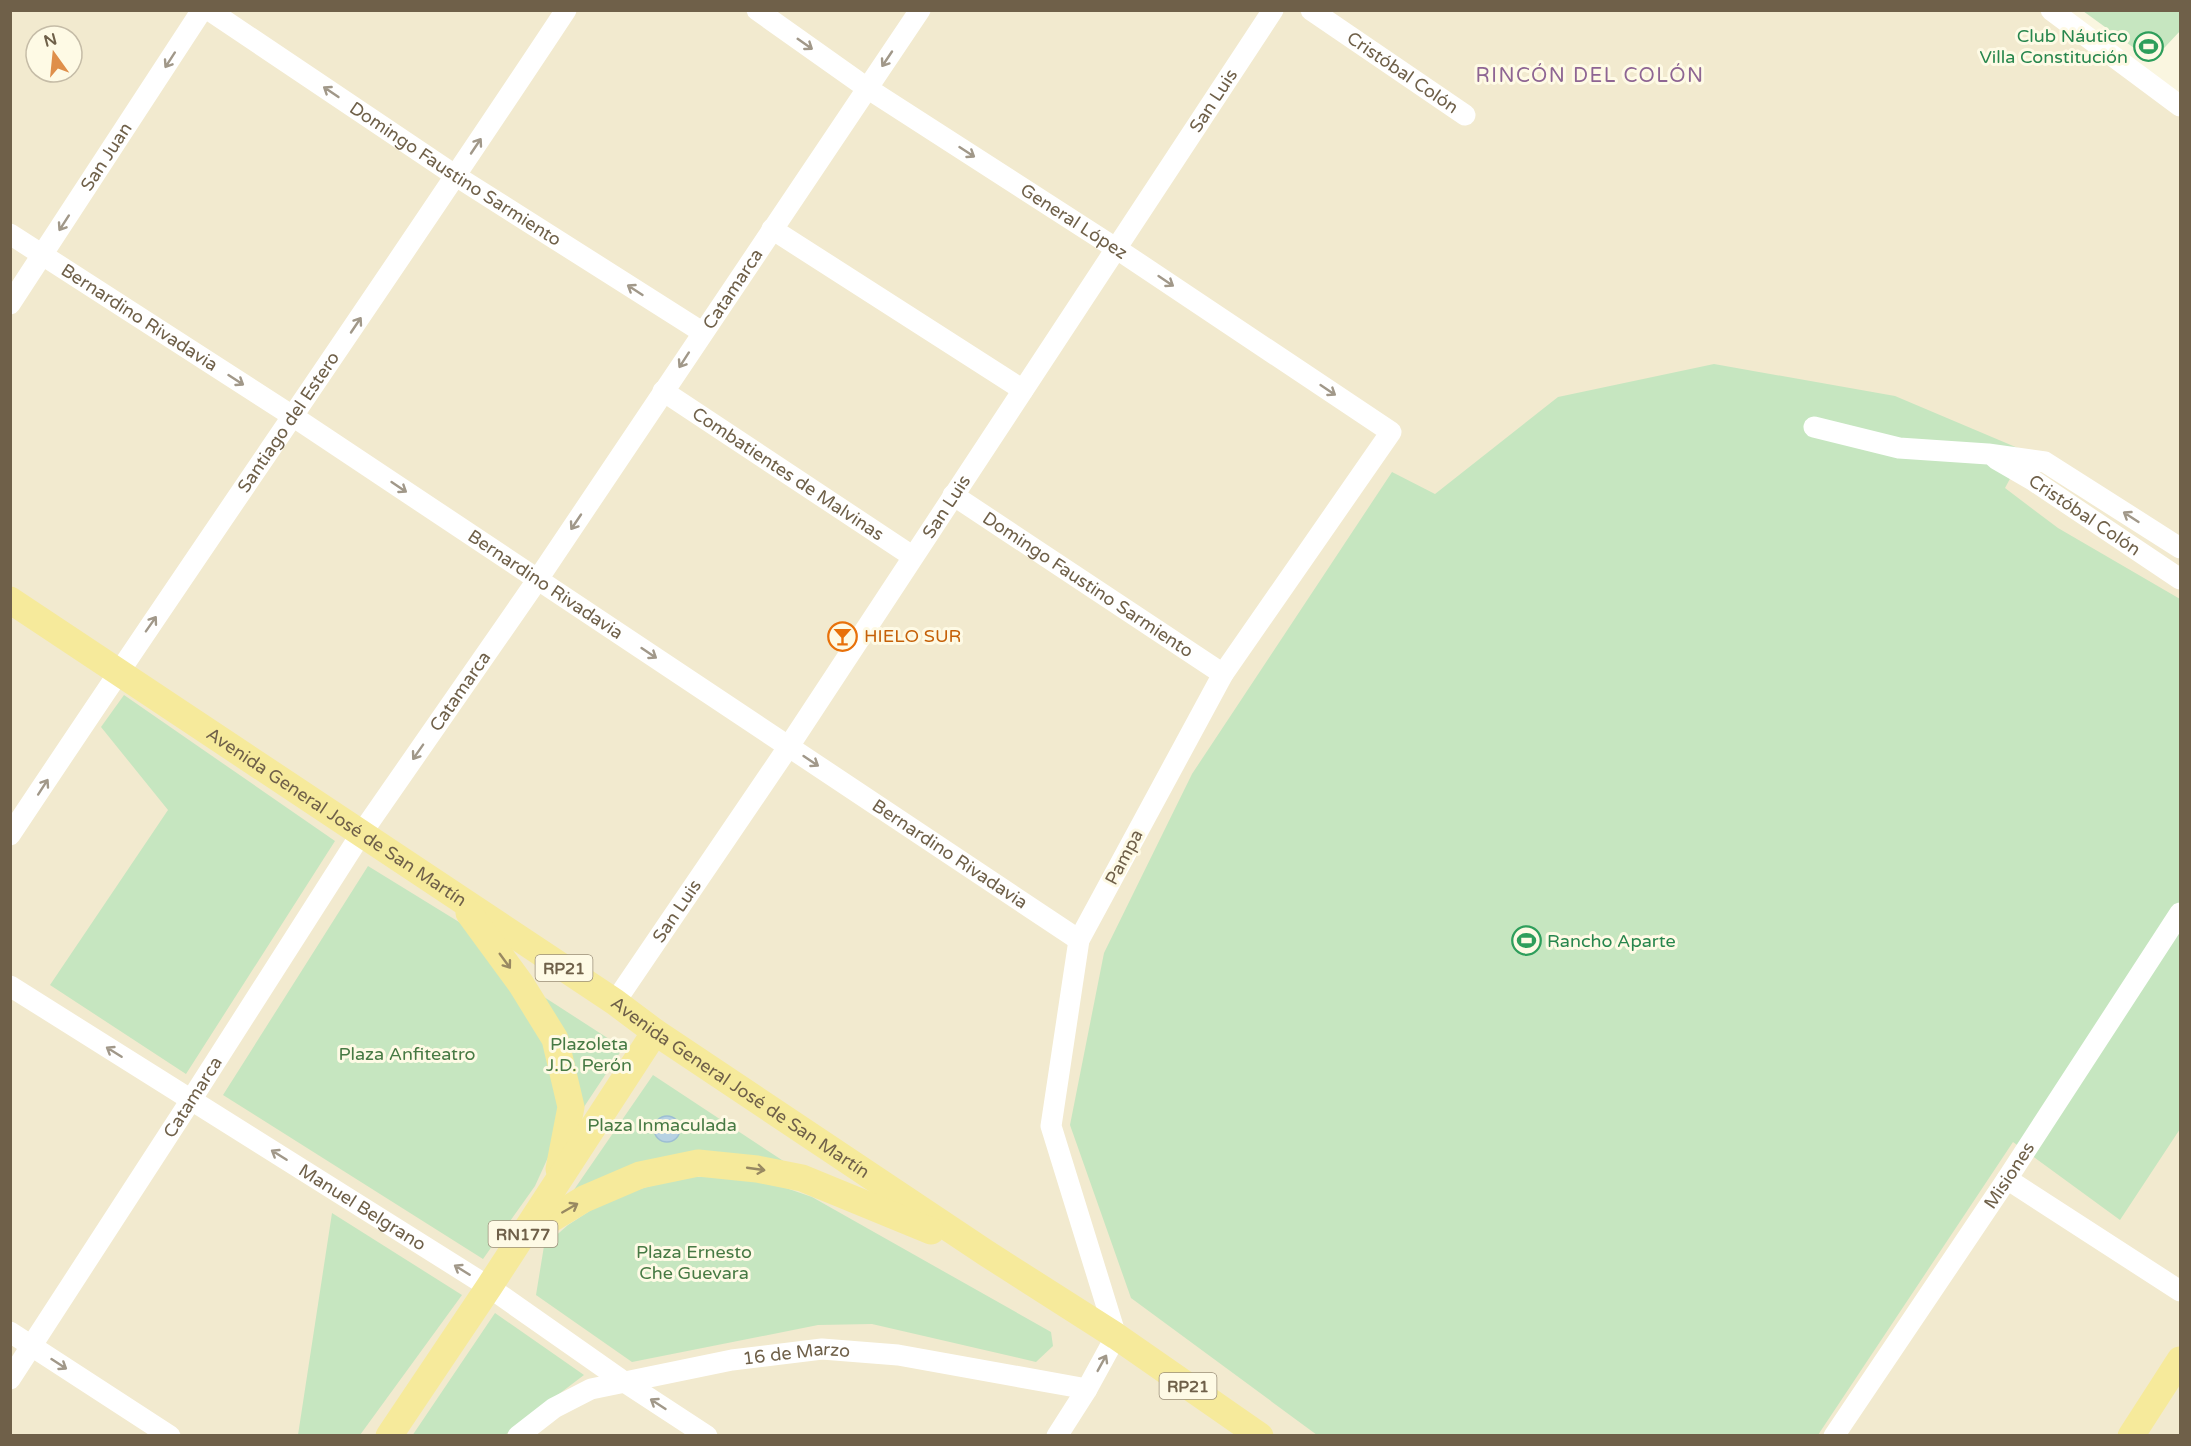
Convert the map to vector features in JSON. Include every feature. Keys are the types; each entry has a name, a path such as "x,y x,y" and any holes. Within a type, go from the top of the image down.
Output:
{"main road":[{"name":"Avenida General José de San Martín","path":"10,600 615,1002 655,1032 986,1253 1116,1336 1260,1436"},
{"path":"458,897 521,984 555,1038 571,1107 555,1184"},
{"name":"RN177","path":"389,1436 655,1032"},
{"path":"520,1238 584,1199 640,1175 698,1163 757,1169 802,1178 986,1253"},
{"path":"2131,1436 2181,1359"}],"street":[{"name":"San Juan","path":"10,304 202,10"},
{"name":"Domingo Faustino Sarmiento","path":"209,10 456,176 702,332"},
{"name":"Santiago del Estero","path":"10,835 294,417 566,10"},
{"name":"General López","path":"757,10 867,88 1117,249 1390,432"},
{"name":"Catamarca","path":"10,1378 361,834 537,579 920,10"},
{"name":"San Luis","path":"615,1002 789,746 1273,10"},
{"name":"Cristóbal Colón","path":"1311,10 1465,115"},
{"path":"2050,10 2181,106"},
{"path":"772,229 1023,390"},
{"name":"Bernardino Rivadavia","path":"10,234 294,417 1079,940"},
{"name":"Combatientes de Malvinas","path":"663,391 912,556"},
{"name":"Cristóbal Colón","path":"1814,427 1899,448 1988,454 2045,462 2181,548"},
{"name":"Pampa","path":"1116,1336 1051,1126 1079,940 1223,674 1390,432"},
{"name":"Cristóbal Colón","path":"1988,454 2034,481 2181,579"},
{"name":"Domingo Faustino Sarmiento","path":"953,495 1223,674"},
{"name":"Misiones","path":"1834,1436 2007,1179 2181,913"},
{"name":"Manuel Belgrano","path":"10,986 489,1287 623,1381 707,1436"},
{"path":"2007,1179 2181,1290"},
{"path":"10,1332 170,1436"},
{"path":"1057,1436 1087,1389 1116,1336"},
{"name":"16 de Marzo","path":"518,1436 554,1408 591,1389 732,1360 822,1349 898,1355 1087,1389"}],"shaded area":[{"path":"10,11 2051,11 2180,106 2180,1435 11,1435"}],"green space":[{"name":"Club Náutico Villa Constitución","path":"2083,11 2180,11 2180,31 2152,61"},
{"path":"1714,364 1895,396 2025,451 2005,488 2058,528 2180,599 2180,1129 2120,1220 2013,1142 1818,1435 1317,1435 1131,1298 1070,1125 1104,953 1192,774 1392,472 1435,494 1558,397"},
{"path":"124,695 335,841 186,1074 50,985 168,810 101,727"},
{"name":"Plaza Anfiteatro","path":"368,866 485,938 521,984 571,1107 535,1186 483,1259 223,1095"},
{"name":"Plazoleta J.D. Perón","path":"541,995 623,1048 574,1122"},
{"name":"Plaza Inmaculada","path":"653,1075 791,1166 746,1157 569,1197"},
{"name":"Plaza Ernesto Che Guevara","path":"682,1177 763,1180 812,1197 1051,1332 1053,1346 1036,1362 872,1324 818,1325 632,1362 536,1295 544,1246 568,1225 599,1205 640,1189"},
{"path":"332,1213 462,1295 360,1435 298,1435"},
{"path":"495,1313 584,1375 505,1435 412,1436"}],"water":[{"path":"667,1116 676,1120 680,1129 676,1138 667,1142 658,1138 654,1129 658,1120"}],"place":[{"name":"Club Náutico Villa Constitución","path":"2149,46"},
{"name":"HIELO SUR","path":"843,636"},
{"name":"Rancho Aparte","path":"1526,941"}],"district":[{"name":"RINCÓN DEL COLÓN","path":"1590,75"}]}
